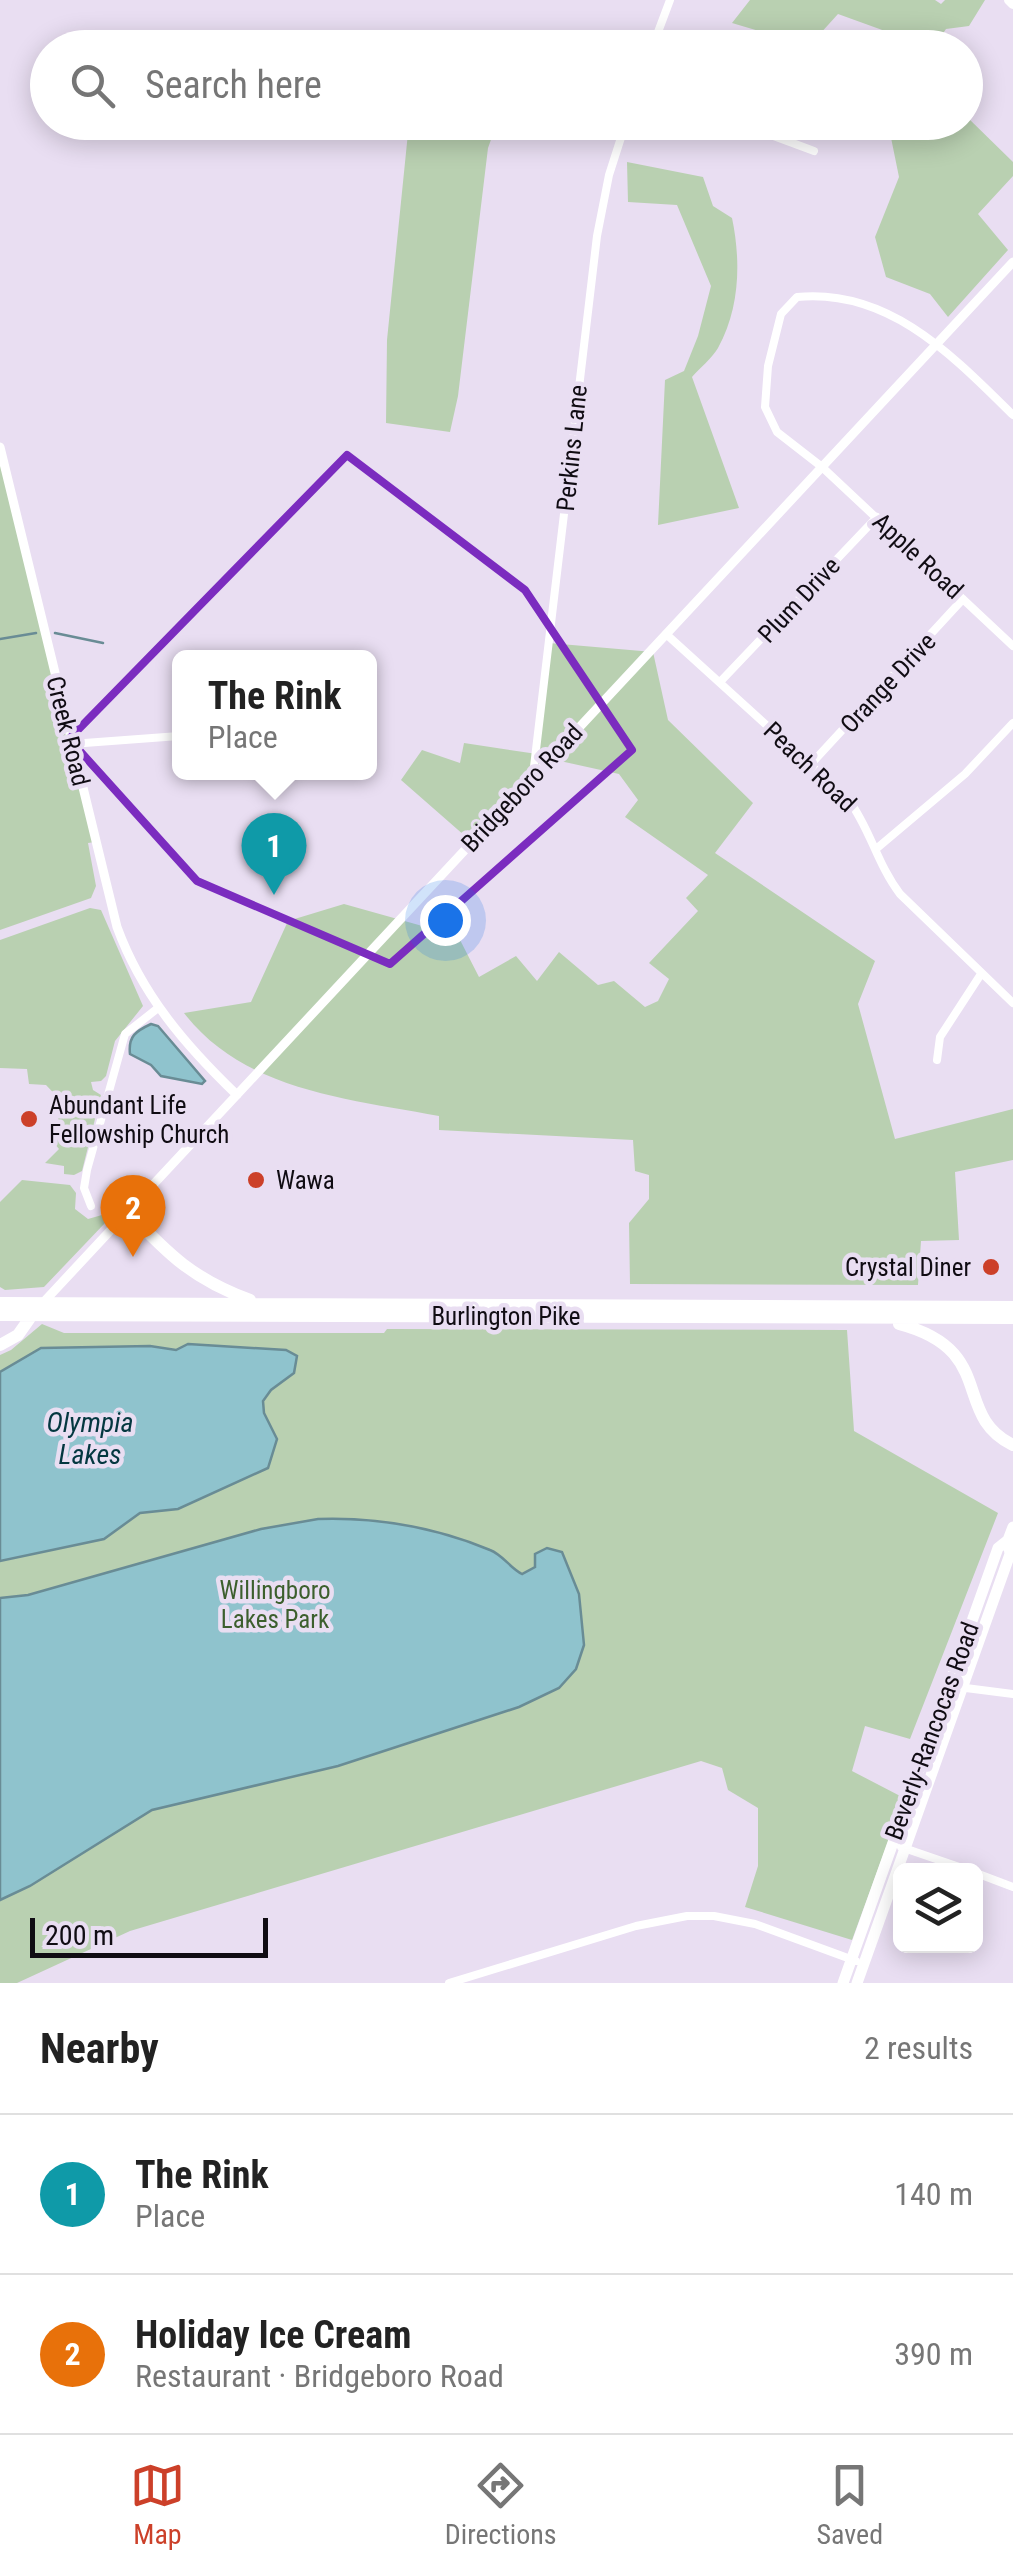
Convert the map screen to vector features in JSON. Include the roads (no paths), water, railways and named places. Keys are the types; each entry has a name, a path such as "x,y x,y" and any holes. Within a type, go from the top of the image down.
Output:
{"highway":[{"path":"128,1212 205,1282 257,1303"},
{"name":"Burlington Pike","path":"0,1303 1013,1307"},
{"name":"Burlington Pike","path":"0,1315 1013,1318"},
{"path":"0,1346 18,1335 32,1315"},
{"path":"882,1318 929,1333 952,1349 966,1371 987,1427 1013,1445"}],"main road":[{"name":"Beverly-Rancocas Road","path":"843,1983 998,1548 1011,1534"},
{"name":"Beverly-Rancocas Road","path":"858,1983 1010,1554 1011,1534"}],"street":[{"path":"659,30 670,0"},
{"name":"Perkins Lane","path":"533,776 598,236 609,175 620,140"},
{"path":"783,140 814,152"},
{"name":"Bridgeboro Road","path":"32,1315 1013,262"},
{"name":"Apple Road","path":"1013,415 938,342 894,316 846,299 797,297 784,307 771,348 765,407 777,432 822,466 1013,646"},
{"name":"Creek Road","path":"0,447 117,927 158,1008 195,1054 237,1095"},
{"name":"Plum Drive","path":"720,682 877,518"},
{"name":"Orange Drive","path":"811,764 964,599"},
{"name":"Peach Road","path":"666,634 848,799 900,894 1013,1003"},
{"path":"876,849 965,774 1013,723"},
{"path":"72,744 172,737"},
{"path":"937,1060 940,1037 981,974"},
{"path":"92,1206 84,1188 87,1170 118,1054 125,1034 158,1008"},
{"path":"949,1684 1013,1694"},
{"path":"892,1844 947,1863"},
{"path":"983,1876 1013,1887"},
{"path":"449,1983 636,1926 687,1916 742,1920 864,1965"}],"water":[{"path":"151,1024 158,1026 205,1081 202,1084 161,1076 151,1065 130,1054 134,1035"},
{"name":"Olympia Lakes","path":"188,1344 286,1350 297,1356 294,1373 263,1401 264,1413 277,1439 268,1468 178,1509 140,1513 104,1539 0,1561 0,1372 41,1348 150,1346 176,1350"},
{"path":"318,1519 384,1522 448,1535 495,1552 522,1574 535,1567 535,1554 547,1548 562,1552 579,1594 584,1645 576,1669 559,1688 519,1707 338,1766 152,1810 30,1886 0,1900 0,1598 28,1595 261,1529"}],"waterway":[{"path":"0,639 36,633"},
{"path":"55,633 103,643"}],"place":[{"name":"The Rink","path":"274,895"},
{"name":"Abundant Life Fellowship Church","path":"29,1119"},
{"name":"Wawa","path":"256,1180"},
{"name":"Holiday Ice Cream","path":"133,1257"},
{"name":"Crystal Diner","path":"991,1267"}],"park label":[{"name":"Willingboro Lakes Park","path":"275,1604"}]}
